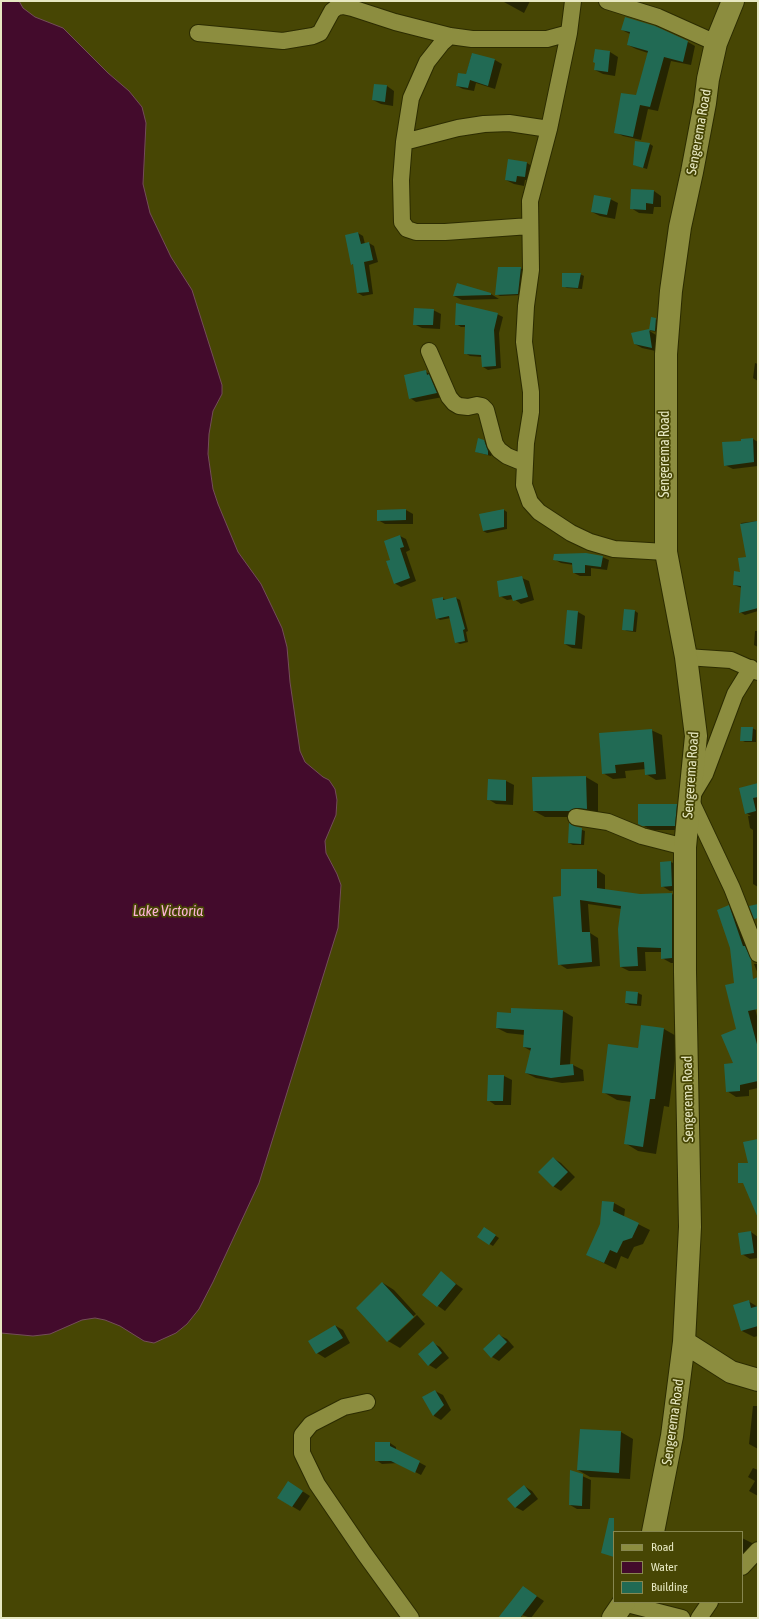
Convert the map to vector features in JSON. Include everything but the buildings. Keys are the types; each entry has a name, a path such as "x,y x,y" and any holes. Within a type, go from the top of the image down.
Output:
{"main road":[{"name":"Sengerema Road","path":"653,1531 672,1436 684,1342 690,1227 685,980 685,848 696,736 686,657 666,552 666,354 671,291 680,227 701,126 710,67 716,43 732,1"},
{"path":"684,1342 731,1372 758,1380"}],"street":[{"path":"573,1 569,33 549,129 530,201 531,270 526,306 524,342 531,392 531,412 524,463 524,485 526,494 533,507 550,520 590,542 614,548 666,552"},
{"path":"607,1 658,16 716,43"},
{"path":"198,33 283,40 314,36 320,33 332,11 337,7 343,6 395,22 450,36 472,39 547,39 569,33"},
{"path":"450,36 442,42 427,62 412,98 404,142 402,222 407,229 416,232 445,232 530,226"},
{"path":"404,142 458,128 484,124 509,123 549,129"},
{"path":"429,351 449,397 454,403 460,406 468,407 477,405 482,406 486,410 495,444 499,450 507,456 524,463"},
{"path":"686,657 731,660 755,670 735,694 705,774 690,799 732,888 758,954"},
{"path":"576,817 608,822 642,836 685,848"},
{"path":"367,1402 344,1407 311,1424 302,1435 302,1453 317,1484 411,1618"},
{"path":"743,1566 758,1550"},
{"path":"699,1618 709,1603"},
{"path":"620,1608 682,1618"}],"water":[{"name":"Lake Victoria","path":"1,1 19,1 23,8 35,17 63,28 108,73 129,91 142,107 146,123 143,184 150,213 171,257 192,290 222,385 222,394 213,411 209,434 208,454 213,489 238,552 261,584 282,628 287,647 290,682 300,751 305,762 329,780 335,789 337,800 336,815 325,841 326,853 341,885 338,928 259,1183 199,1309 187,1324 176,1333 154,1343 144,1341 120,1326 95,1318 82,1320 50,1334 33,1336 1,1333"}]}
